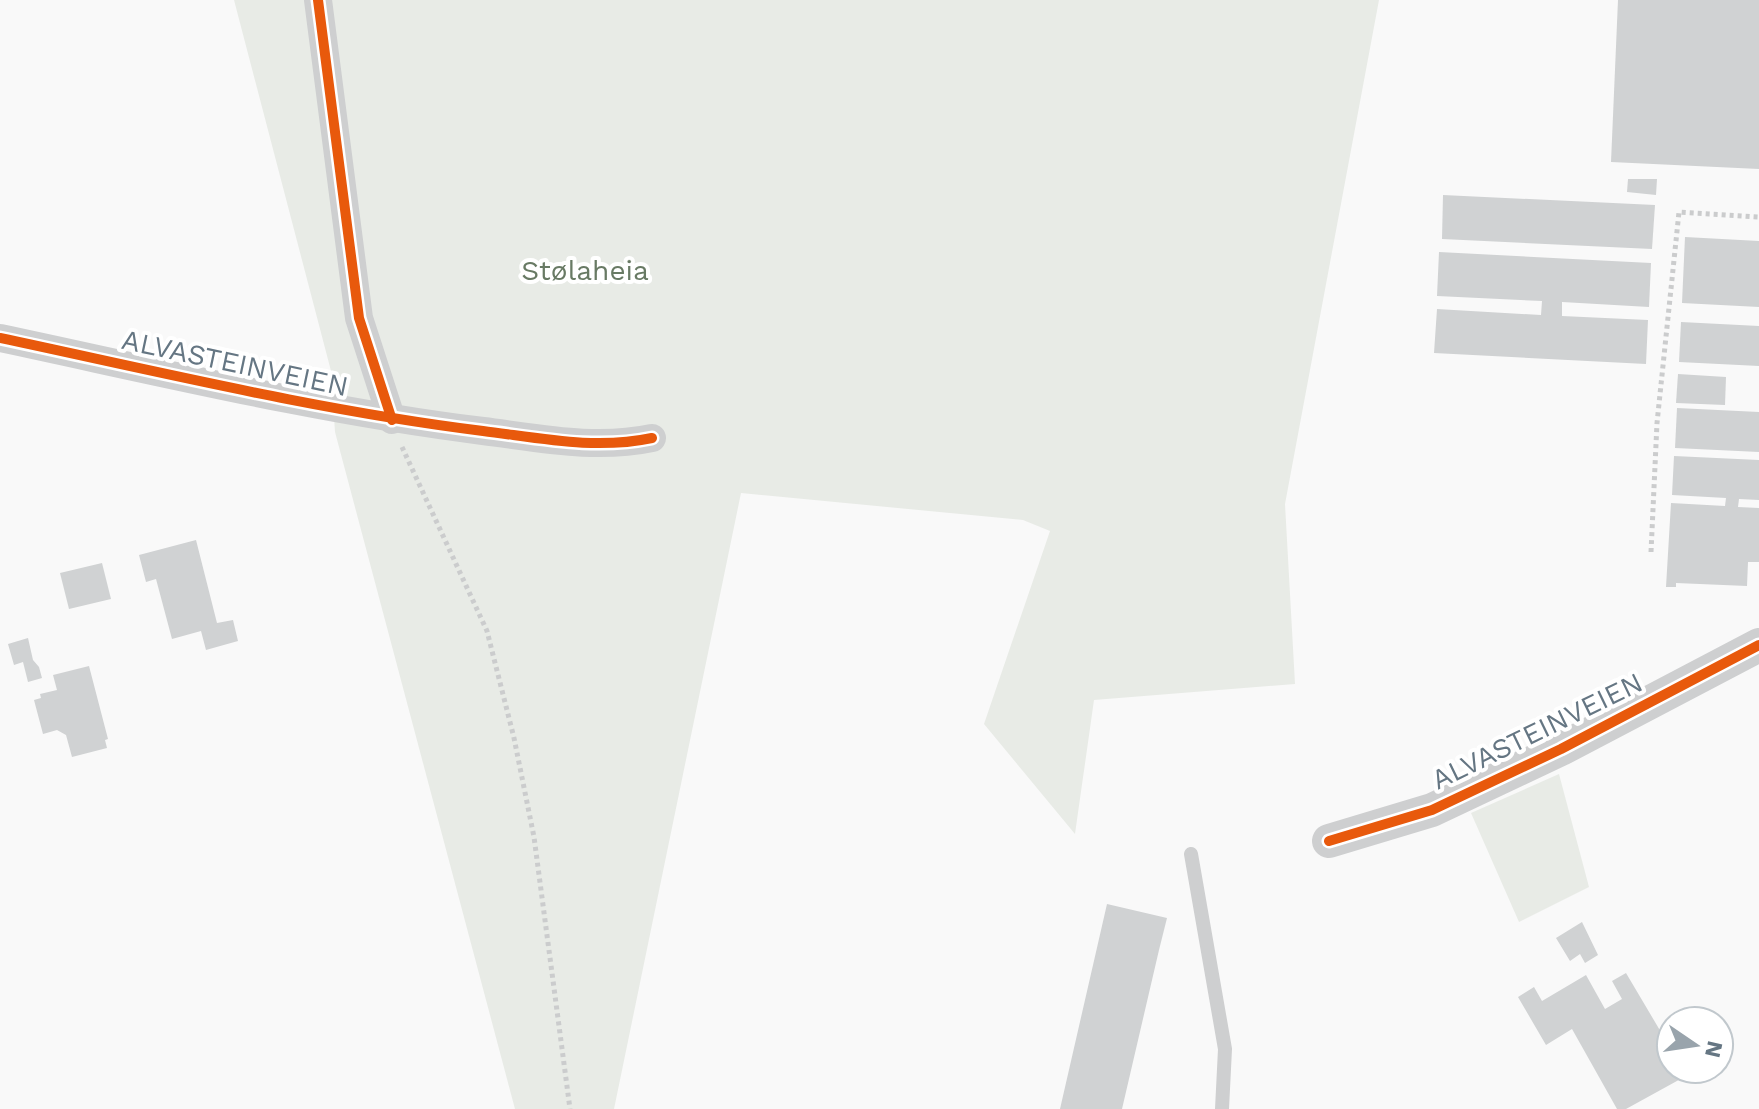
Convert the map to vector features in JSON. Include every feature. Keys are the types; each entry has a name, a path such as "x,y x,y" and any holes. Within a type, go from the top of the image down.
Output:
{"street":[{"path":"318,0 359,318 392,420"},
{"name":"ALVASTEINVEIEN","path":"0,338 392,420 588,444 622,444 652,438"},
{"name":"ALVASTEINVEIEN","path":"1329,841 1432,810 1561,749 1759,645"}],"lane":[{"path":"1191,854 1225,1049 1222,1109"}],"path":[{"path":"1651,552 1657,423 1679,212 1759,217"},
{"path":"392,420 491,646 534,837 570,1109"}],"green space":[{"name":"Stølaheia","path":"234,0 1379,0 1285,504 1295,684 1094,700 1075,834 984,724 1050,531 1023,520 741,493 614,1109 515,1109 335,432 331,371"},
{"path":"1559,774 1589,887 1519,922 1471,813"}],"building":[{"path":"1618,0 1759,0 1759,169 1611,162"},
{"path":"1628,179 1657,179 1656,195 1627,192"},
{"path":"1443,195 1655,205 1652,249 1442,239"},
{"path":"1685,237 1759,241 1759,307 1682,303"},
{"path":"1439,252 1651,263 1649,307 1562,302 1562,316 1648,320 1646,364 1434,353 1437,309 1541,315 1542,301 1437,296"},
{"path":"1681,322 1759,326 1759,366 1679,362"},
{"path":"1678,374 1726,377 1725,405 1676,403"},
{"path":"1677,408 1759,412 1759,452 1675,448"},
{"path":"1674,456 1759,460 1759,500 1739,499 1738,507 1759,508 1759,562 1748,562 1747,586 1676,583 1676,587 1666,587 1671,503 1725,506 1726,498 1672,495"},
{"path":"196,540 217,623 233,620 238,641 206,650 201,631 172,639 156,579 146,582 139,555"},
{"path":"102,563 111,599 69,609 60,573"},
{"path":"28,638 33,660 42,678 28,682 23,662 14,665 8,644"},
{"path":"89,666 108,739 105,740 107,748 72,757 66,735 57,730 43,734 34,700 41,698 40,694 57,690 53,675"},
{"path":"1107,904 1167,918 1122,1109 1060,1109"},
{"path":"1582,922 1598,955 1585,963 1580,954 1570,961 1556,938"},
{"path":"1626,973 1655,1022 1655,1085 1670,1085 1626,1109 1617,1109 1572,1029 1546,1045 1518,997 1534,987 1542,1001 1586,975 1605,1009 1622,999 1612,981"}],"cycle path":[{"path":"318,0 359,318 392,420"},
{"path":"0,338 241,390 422,423 568,442 610,443 652,438"},
{"path":"1329,841 1432,810 1561,749 1759,645"}]}
